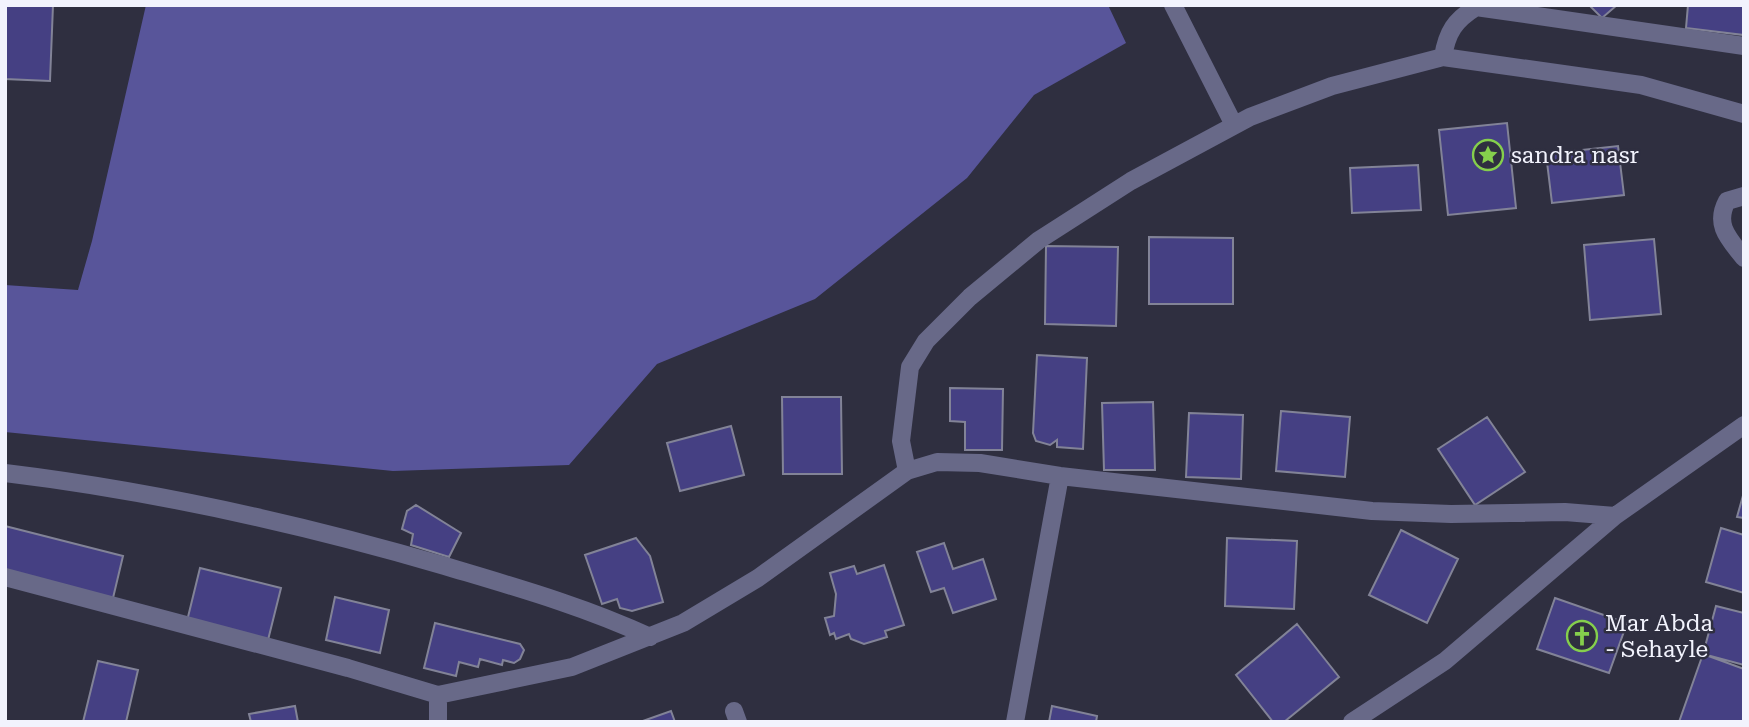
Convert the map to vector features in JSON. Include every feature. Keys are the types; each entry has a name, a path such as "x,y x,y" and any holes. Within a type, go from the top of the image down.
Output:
{"street":[{"path":"1173,5 1234,125"},
{"path":"1443,57 1450,30 1460,17 1476,6 1744,46"},
{"path":"907,471 901,441 904,402 910,367 926,341 970,297 1039,240 1131,181 1234,125 1332,86 1443,57 1642,85 1744,114"},
{"path":"1744,196 1727,201 1721,213 1720,225 1744,258"},
{"path":"1352,722 1445,661 1615,516 1744,425"},
{"path":"5,577 348,668 438,695 572,667 683,624 758,578 907,471 937,462 970,463 1372,511 1451,514 1552,512 1615,516"},
{"path":"5,473 187,501 344,537 596,612 650,637"},
{"path":"1015,722 1060,475"},
{"path":"438,695 438,722"}],"shaded area":[{"path":"146,5 1108,5 1126,43 1034,95 967,178 815,299 657,364 569,465 393,471 5,432 5,285 78,290 92,241"}],"building":[{"path":"5,5 53,5 50,81 5,79"},
{"path":"1589,5 1617,5 1602,18"},
{"path":"1688,5 1744,5 1744,35 1686,28"},
{"path":"1507,123 1516,208 1448,215 1439,130"},
{"path":"1618,146 1624,195 1552,203 1546,154"},
{"path":"1418,165 1421,210 1352,213 1350,168"},
{"path":"1149,237 1233,238 1233,304 1149,304"},
{"path":"1654,239 1661,314 1590,320 1584,245"},
{"path":"1046,246 1118,247 1116,326 1045,324"},
{"path":"1037,355 1087,358 1083,449 1057,447 1057,440 1050,445 1036,441 1033,433"},
{"path":"950,388 1003,389 1002,450 965,450 965,422 950,421"},
{"path":"782,397 841,397 842,474 783,474"},
{"path":"1153,402 1155,470 1104,470 1102,403"},
{"path":"1281,411 1350,417 1345,477 1276,471"},
{"path":"1189,413 1243,415 1241,479 1186,477"},
{"path":"1487,417 1525,472 1475,505 1438,449"},
{"path":"731,426 744,475 680,491 667,443"},
{"path":"1744,492 1744,518 1737,517"},
{"path":"416,505 461,533 449,557 411,545 413,534 402,529 407,511"},
{"path":"5,526 123,556 113,598 5,572"},
{"path":"1721,528 1744,535 1744,593 1706,582"},
{"path":"1401,530 1458,559 1427,623 1369,595"},
{"path":"636,538 650,556 663,602 632,611 620,608 617,599 602,604 585,555"},
{"path":"1227,538 1297,541 1294,609 1225,606"},
{"path":"944,543 953,569 983,559 996,599 953,613 944,588 931,592 917,552"},
{"path":"884,565 904,625 885,631 887,637 864,644 851,639 849,634 836,639 834,633 830,635 825,618 834,616 836,594 830,573 854,566 857,574"},
{"path":"200,568 281,588 268,640 187,621"},
{"path":"335,597 389,610 380,653 326,640"},
{"name":"Mar Abda - Sehayle","path":"1555,598 1627,623 1609,673 1537,649"},
{"path":"1716,606 1744,613 1744,665 1703,654"},
{"path":"435,623 520,644 524,650 520,659 514,663 503,660 502,665 480,659 478,667 459,662 456,676 424,668"},
{"path":"1297,624 1339,677 1284,722 1273,722 1236,675"},
{"path":"1703,654 1744,669 1744,722 1679,722"},
{"path":"98,661 138,670 126,722 83,722"},
{"path":"295,706 298,722 251,722 249,714"},
{"path":"1052,706 1097,716 1096,722 1049,722"},
{"path":"671,711 675,722 640,722"}],"place":[{"name":"sandra nasr","path":"1488,155"},
{"name":"Mar Abda - Sehayle","path":"1582,636"}]}
